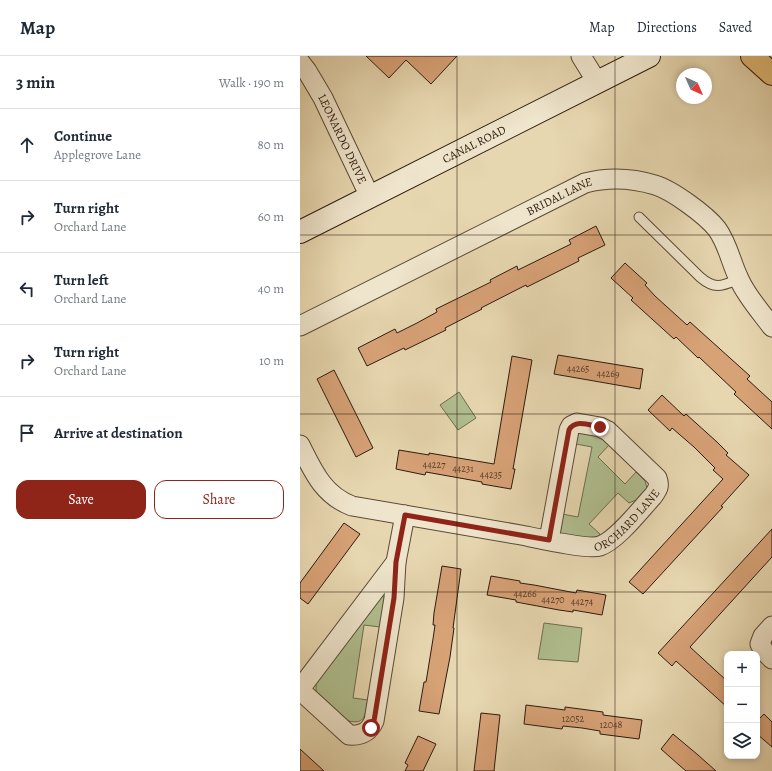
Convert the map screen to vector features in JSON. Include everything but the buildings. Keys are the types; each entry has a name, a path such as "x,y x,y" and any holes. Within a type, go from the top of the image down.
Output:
{"street":[{"path":"581,56 597,82"},
{"name":"CANAL ROAD","path":"300,232 649,56"},
{"name":"LEONARDO DRIVE","path":"300,62 308,71 323,98 370,197"},
{"name":"BRIDAL LANE","path":"300,326 580,186 610,178 656,185 683,200 706,217 717,230 726,245 739,279 772,327"},
{"name":"ORCHARD LANE","path":"300,445 310,466 322,485 341,502 352,506 590,548 600,546 608,542 653,496 658,490 659,484 657,478 608,431 600,427 577,423 574,424 569,430 549,540"},
{"path":"396,562 300,690 349,735 357,736 365,733 371,728 374,721 394,598 396,562 405,515"},
{"path":"772,626 763,636 760,644 764,651 772,659"}],"lane":[{"path":"639,217 710,285 722,285 739,279"},
{"path":"375,590 381,587 387,588 391,591 394,598"}],"green space":[{"path":"459,392 476,418 458,430 440,405"},
{"path":"578,431 599,435 609,445 598,457 625,484 636,472 645,481 647,488 636,500 629,503 618,493 589,524 600,534 595,540 558,533 562,514 578,517 592,447 576,444"},
{"path":"380,596 384,597 385,599 380,627 364,625 353,698 368,700 366,711 363,719 357,722 352,722 345,720 318,694 316,691 316,684"},
{"path":"544,623 582,628 578,662 538,659"}],"route":[{"path":"371,728 374,721 394,598 396,562 405,515 549,540 569,430 571,426 577,423 600,427"}]}
